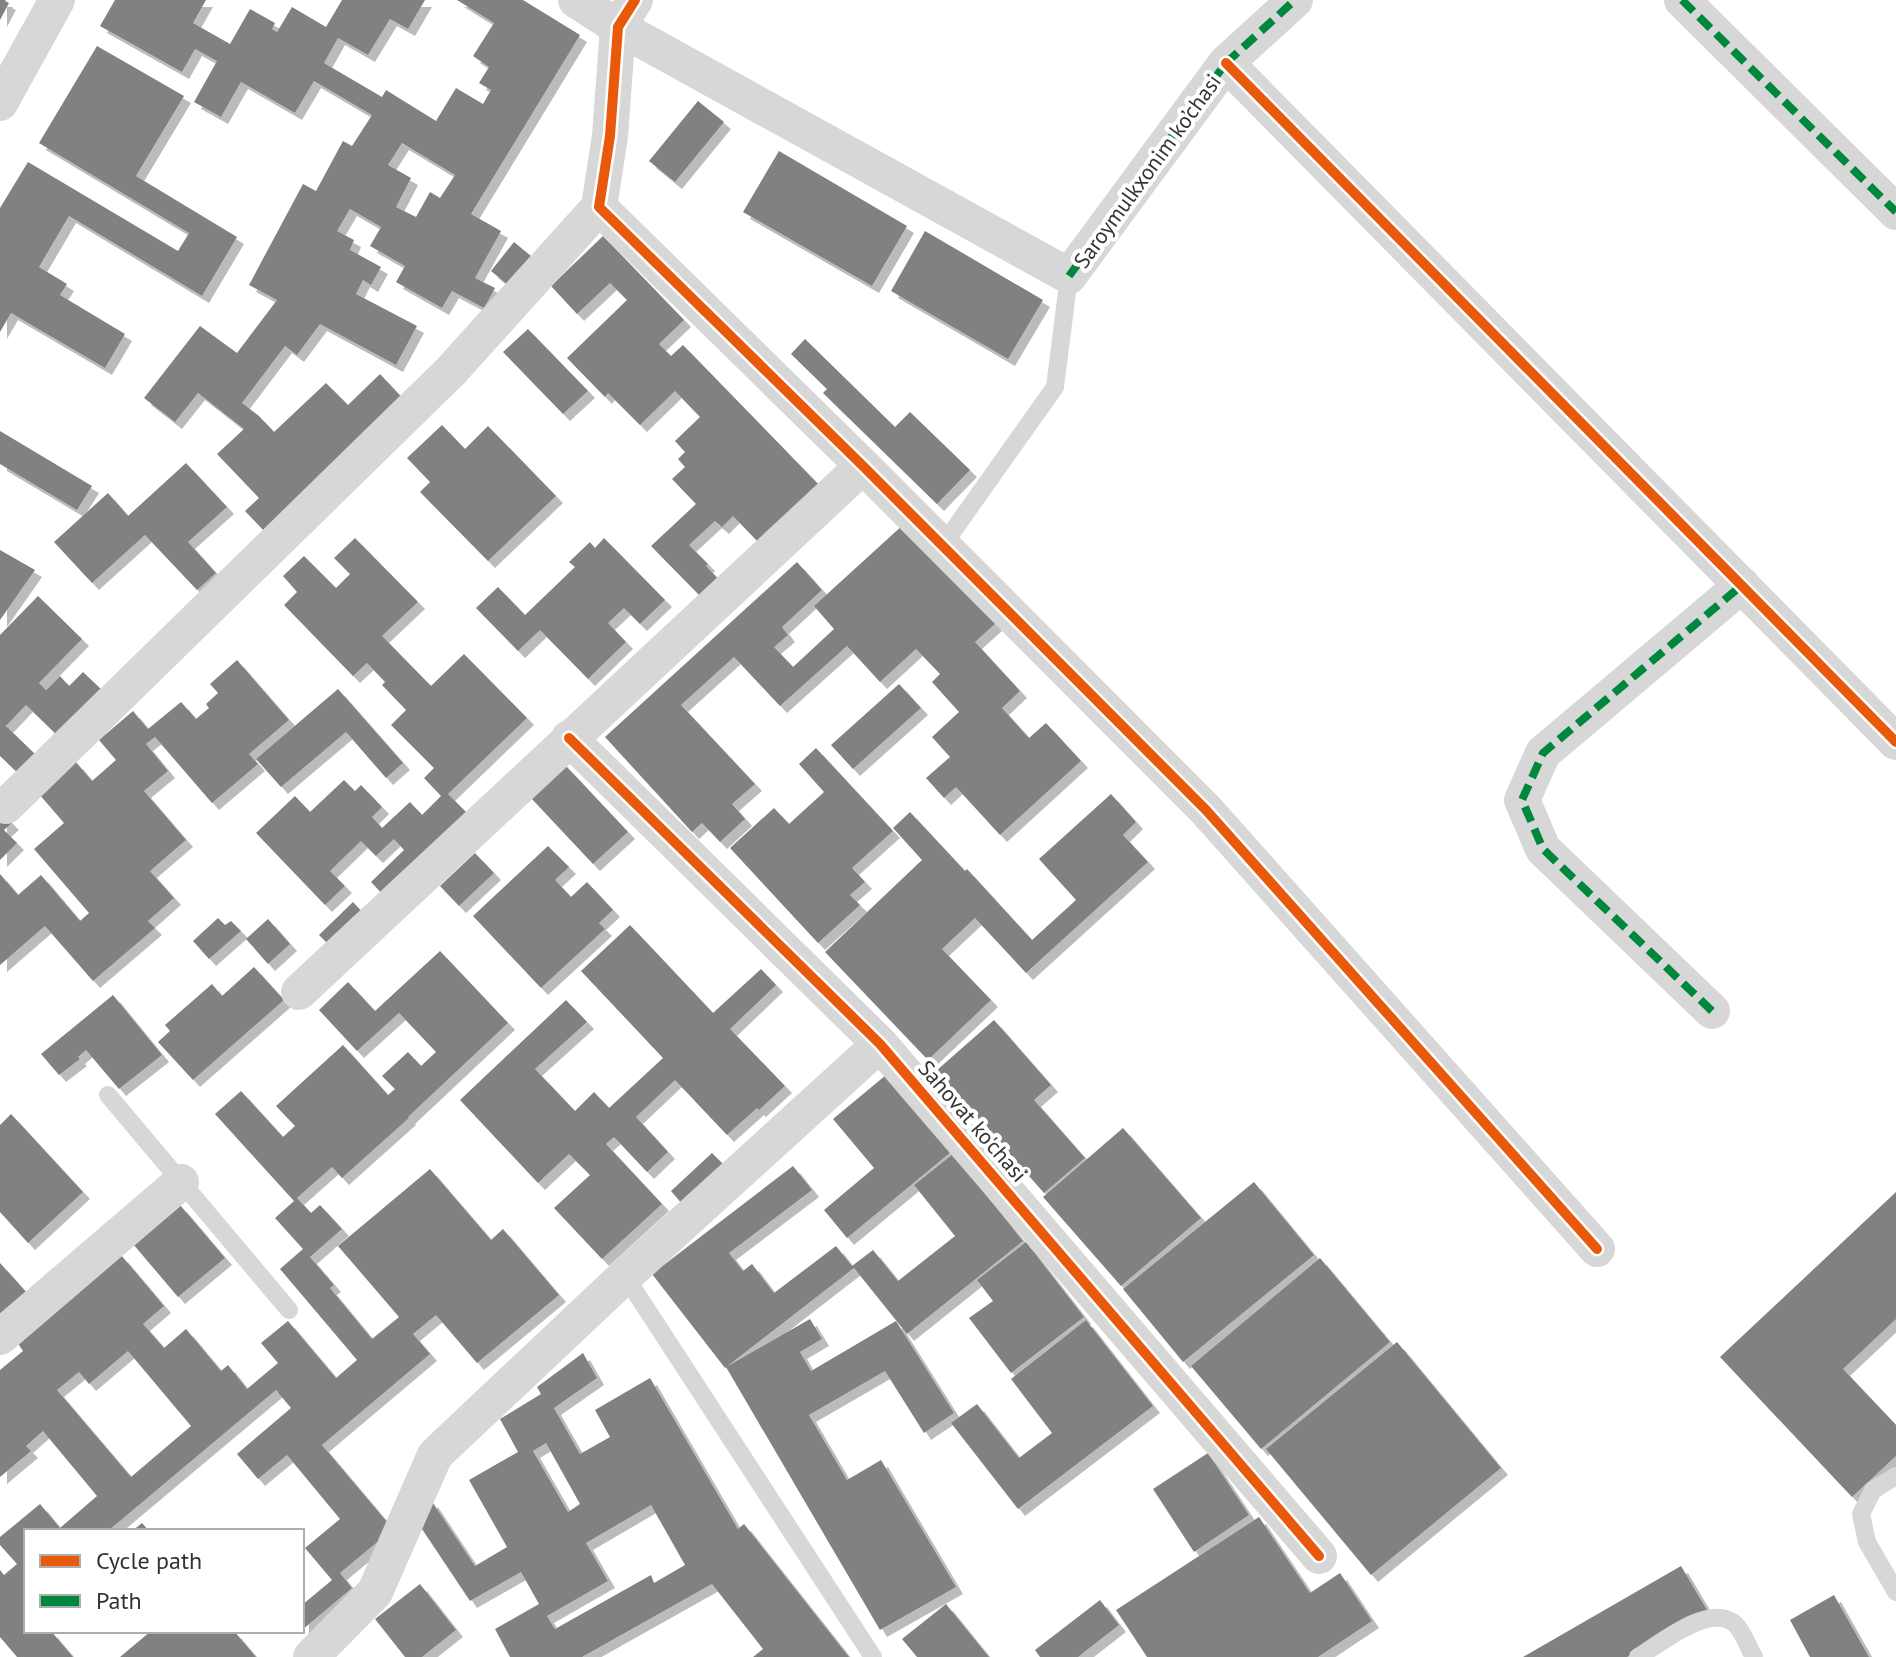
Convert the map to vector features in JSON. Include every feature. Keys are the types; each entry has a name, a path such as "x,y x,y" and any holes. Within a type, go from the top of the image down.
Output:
{"street":[{"path":"0,103 57,0"},
{"path":"576,0 626,14 1069,276"},
{"name":"Saroymulkxonim ko’chasi","path":"1069,276 1226,63 1295,0"},
{"path":"1682,0 1896,212"},
{"path":"6,806 451,371 599,207 626,14"},
{"path":"1226,63 1896,742"},
{"path":"599,207 943,545 1206,810 1597,1249"},
{"path":"299,992 863,466"},
{"path":"1712,1011 1543,849 1522,800 1543,753 1742,585"},
{"name":"Sahovat ko'chasi","path":"569,738 880,1044 1319,1556"},
{"path":"311,1657 375,1592 435,1455 625,1276 880,1044"},
{"path":"0,1337 181,1182"}],"lane":[{"path":"943,545 1055,387 1069,276"},
{"path":"108,1095 289,1310"},
{"path":"625,1276 873,1657"},
{"path":"1896,1476 1873,1490 1861,1514 1867,1542 1896,1592"},
{"path":"1638,1657 1688,1626 1709,1617 1725,1618 1736,1625 1754,1657"}],"building":[{"path":"0,0 9,3 0,20"},
{"path":"115,0 206,0 193,23 230,44 250,9 275,23 272,29 277,32 292,7 326,27 342,0 425,0 408,29 390,19 368,55 338,38 324,63 382,97 386,90 436,121 456,88 483,104 491,90 479,83 489,67 473,56 494,23 457,0 523,0 580,35 471,214 501,231 475,278 495,288 484,308 452,291 442,308 396,282 405,266 370,246 381,227 350,209 337,231 354,240 350,250 381,267 371,285 363,280 356,294 417,326 396,365 320,324 297,355 285,346 242,403 274,432 326,383 348,405 380,374 406,402 266,533 245,511 259,498 217,454 244,429 198,393 175,422 144,398 200,326 237,353 277,300 249,285 303,184 316,191 343,141 352,146 372,115 314,81 295,113 241,82 221,117 194,102 217,61 195,49 182,72 100,26","holes":["402,143 455,175 440,198 430,192 416,217 396,207 411,178 388,165"]},
{"path":"97,46 184,96 136,176 237,237 202,296 69,216 39,267 67,284 60,295 125,334 105,368 11,313 0,332 0,208 28,162 178,251 189,233 39,143"},
{"path":"698,101 724,122 675,182 649,161"},
{"path":"779,151 907,226 872,286 743,212"},
{"path":"925,231 1043,300 1008,359 891,291"},
{"path":"603,236 684,320 659,344 671,356 683,345 822,488 762,546 733,516 722,527 715,521 689,545 723,584 705,601 651,546 696,504 672,479 685,467 678,459 685,452 675,441 700,417 675,391 640,425 608,393 605,397 567,358 627,300 610,283 577,314 551,286"},
{"path":"514,242 531,256 508,285 491,271"},
{"path":"528,329 588,391 563,414 503,352"},
{"path":"805,339 895,427 910,412 970,470 937,504 823,393 827,389 791,354"},
{"path":"442,425 465,449 488,426 556,496 488,561 420,492 430,482 407,458"},
{"path":"0,431 92,486 77,510 0,464"},
{"path":"186,463 227,507 188,542 216,573 197,590 145,535 92,583 54,542 108,493 128,516"},
{"path":"904,524 996,623 975,642 1020,691 1002,708 1029,738 1046,723 1081,761 1000,835 956,787 944,798 926,778 950,757 932,737 959,712 932,682 940,674 916,649 880,682 847,646 780,706 734,657 681,705 755,784 732,804 745,819 720,842 702,823 692,832 605,737 797,562 822,590 782,627 788,635 774,647 793,667 834,629 814,606"},
{"path":"355,538 418,602 382,636 431,686 464,654 527,718 448,794 473,819 389,901 371,882 404,850 394,839 376,856 361,841 330,871 345,886 325,905 256,833 295,796 310,812 344,780 355,791 361,785 382,807 372,817 382,828 410,802 422,815 441,796 424,778 434,768 391,725 406,710 382,685 385,682 367,663 353,676 284,605 297,592 283,576 304,556 336,588 350,574 334,558"},
{"path":"604,538 665,600 640,624 624,608 608,623 626,642 588,679 540,630 518,651 476,608 498,587 525,615 575,567 569,562 590,542 595,548"},
{"path":"0,550 35,570 0,620"},
{"path":"38,596 82,639 39,683 46,690 60,676 69,686 83,672 102,690 57,735 26,705 6,726 37,756 19,774 0,756 0,635"},
{"path":"237,660 289,720 249,754 258,764 212,803 155,737 146,744 168,771 144,791 186,840 150,871 174,898 148,921 155,928 93,981 45,926 0,965 0,874 18,895 41,875 80,921 89,913 34,849 64,823 39,794 76,762 92,781 116,760 99,740 133,711 148,729 181,702 196,719 209,708 206,704 218,693 210,684"},
{"path":"899,684 921,708 853,769 831,745"},
{"path":"338,689 403,763 386,778 346,732 281,787 256,759"},
{"path":"816,748 893,831 852,868 865,882 850,895 860,905 818,943 730,848 774,808 789,824 824,792 799,764"},
{"path":"566,766 628,832 593,864 531,798"},
{"path":"1111,794 1136,822 1123,835 1148,862 1026,973 975,918 942,949 991,1000 928,1060 825,952 922,860 893,828 910,812 1032,940 1076,900 1039,859"},
{"path":"0,811 12,823 4,830 17,843 0,860"},
{"path":"548,846 569,867 555,880 571,897 587,882 613,910 599,923 605,929 541,988 473,916"},
{"path":"475,853 494,873 459,906 440,886"},
{"path":"353,902 365,915 331,947 319,935"},
{"path":"218,918 225,925 231,921 241,931 209,959 193,941"},
{"path":"268,919 290,944 268,964 246,939"},
{"path":"630,925 713,1013 761,969 776,985 730,1029 785,1086 727,1135 675,1080 636,1117 668,1152 647,1172 614,1137 606,1144 662,1204 602,1259 554,1208 590,1175 569,1154 538,1183 460,1100 566,1000 587,1022 535,1069 575,1111 594,1092 609,1108 663,1058 581,971"},
{"path":"440,951 508,1023 342,1178 332,1167 297,1198 311,1213 320,1205 342,1229 310,1257 334,1285 330,1288 372,1339 399,1317 338,1246 430,1169 491,1240 503,1229 559,1295 477,1363 436,1315 413,1334 430,1354 322,1445 393,1529 340,1573 352,1588 304,1628 304,1603 332,1580 305,1548 340,1519 287,1455 258,1479 237,1454 291,1408 276,1390 110,1529 24,1529 24,1633 53,1633 73,1657 17,1657 0,1637 0,1570 4,1575 17,1564 0,1545 0,1537 40,1504 60,1528 97,1496 43,1431 26,1446 31,1451 0,1477 0,1370 23,1351 17,1342 121,1255 164,1306 143,1324 164,1348 186,1329 221,1371 228,1365 247,1389 278,1363 261,1343 288,1321 336,1378 357,1360 280,1269 303,1249 275,1218 294,1201 215,1114 241,1091 283,1137 295,1126 276,1106 343,1045 388,1095 395,1089 382,1076 408,1052 421,1066 436,1052 399,1013 357,1051 319,1010 348,982 375,1011","holes":["128,1351 191,1426 131,1477 57,1390 79,1372 89,1384"]},
{"path":"254,967 284,1000 193,1080 158,1042 170,1031 165,1025 212,984 222,996"},
{"path":"113,995 162,1055 119,1089 86,1050 78,1057 80,1059 59,1075 41,1054"},
{"path":"994,1020 1051,1085 1034,1100 1085,1158 1044,1193 936,1071"},
{"path":"886,1075 951,1152 847,1238 824,1210 874,1168 833,1119"},
{"path":"11,1114 83,1192 28,1243 0,1212 0,1125"},
{"path":"1123,1128 1201,1218 1121,1286 1043,1197"},
{"path":"712,1153 725,1166 683,1205 671,1191"},
{"path":"953,1154 1023,1241 907,1334 854,1268 725,1368 652,1274 793,1166 812,1190 729,1253 743,1271 752,1264 774,1293 836,1246 852,1266 873,1250 898,1281 955,1236 914,1185"},
{"path":"1254,1182 1314,1255 1183,1362 1123,1289"},
{"path":"1896,1192 1896,1319 1843,1369 1896,1425 1896,1456 1852,1497 1720,1357"},
{"path":"180,1205 225,1258 178,1297 133,1244"},
{"path":"1026,1242 1084,1317 1011,1373 969,1318 993,1301 977,1280"},
{"path":"1320,1258 1390,1342 1261,1449 1191,1366"},
{"path":"0,1263 26,1292 0,1316"},
{"path":"810,1319 822,1339 800,1352 811,1371 896,1321 954,1413 924,1433 885,1371 809,1415 847,1480 881,1460 956,1587 880,1630 726,1367"},
{"path":"1086,1320 1153,1406 1018,1509 951,1423 977,1404 1019,1458 1052,1433 1011,1379"},
{"path":"1397,1342 1501,1468 1371,1575 1266,1449"},
{"path":"583,1353 597,1378 554,1408 580,1454 610,1437 595,1410 650,1378 738,1529 744,1524 849,1657 753,1657 763,1649 712,1584 582,1657 510,1657 495,1629 539,1604 521,1572 470,1601 418,1523 431,1500 475,1566 507,1547 469,1480 518,1452 500,1419 541,1394 537,1387","holes":["546,1443 580,1504 568,1512 533,1451","651,1505 685,1565 654,1583 651,1575 555,1629 547,1616 608,1581 586,1543"]},
{"path":"1208,1453 1249,1515 1194,1552 1153,1489"},
{"path":"1259,1517 1310,1593 1340,1573 1372,1621 1318,1657 1147,1657 1116,1610"},
{"path":"1681,1566 1707,1610 1627,1657 1523,1657"},
{"path":"420,1584 456,1630 422,1657 405,1657 375,1619"},
{"path":"1834,1595 1869,1657 1810,1657 1790,1620"},
{"path":"1100,1600 1119,1625 1078,1657 1040,1657 1035,1650"},
{"path":"946,1604 989,1657 917,1657 902,1639"},
{"path":"149,1633 236,1633 256,1657 120,1657"}],"marked path":[{"path":"1069,276 1226,63 1295,0"},
{"path":"1682,0 1896,212"},
{"path":"1712,1011 1543,849 1522,800 1543,753 1742,585"}],"cycle path":[{"path":"635,0 618,27 610,136 599,207 1206,810 1597,1249"},
{"path":"1226,63 1896,742"},
{"path":"569,738 880,1044 1319,1556"}]}
